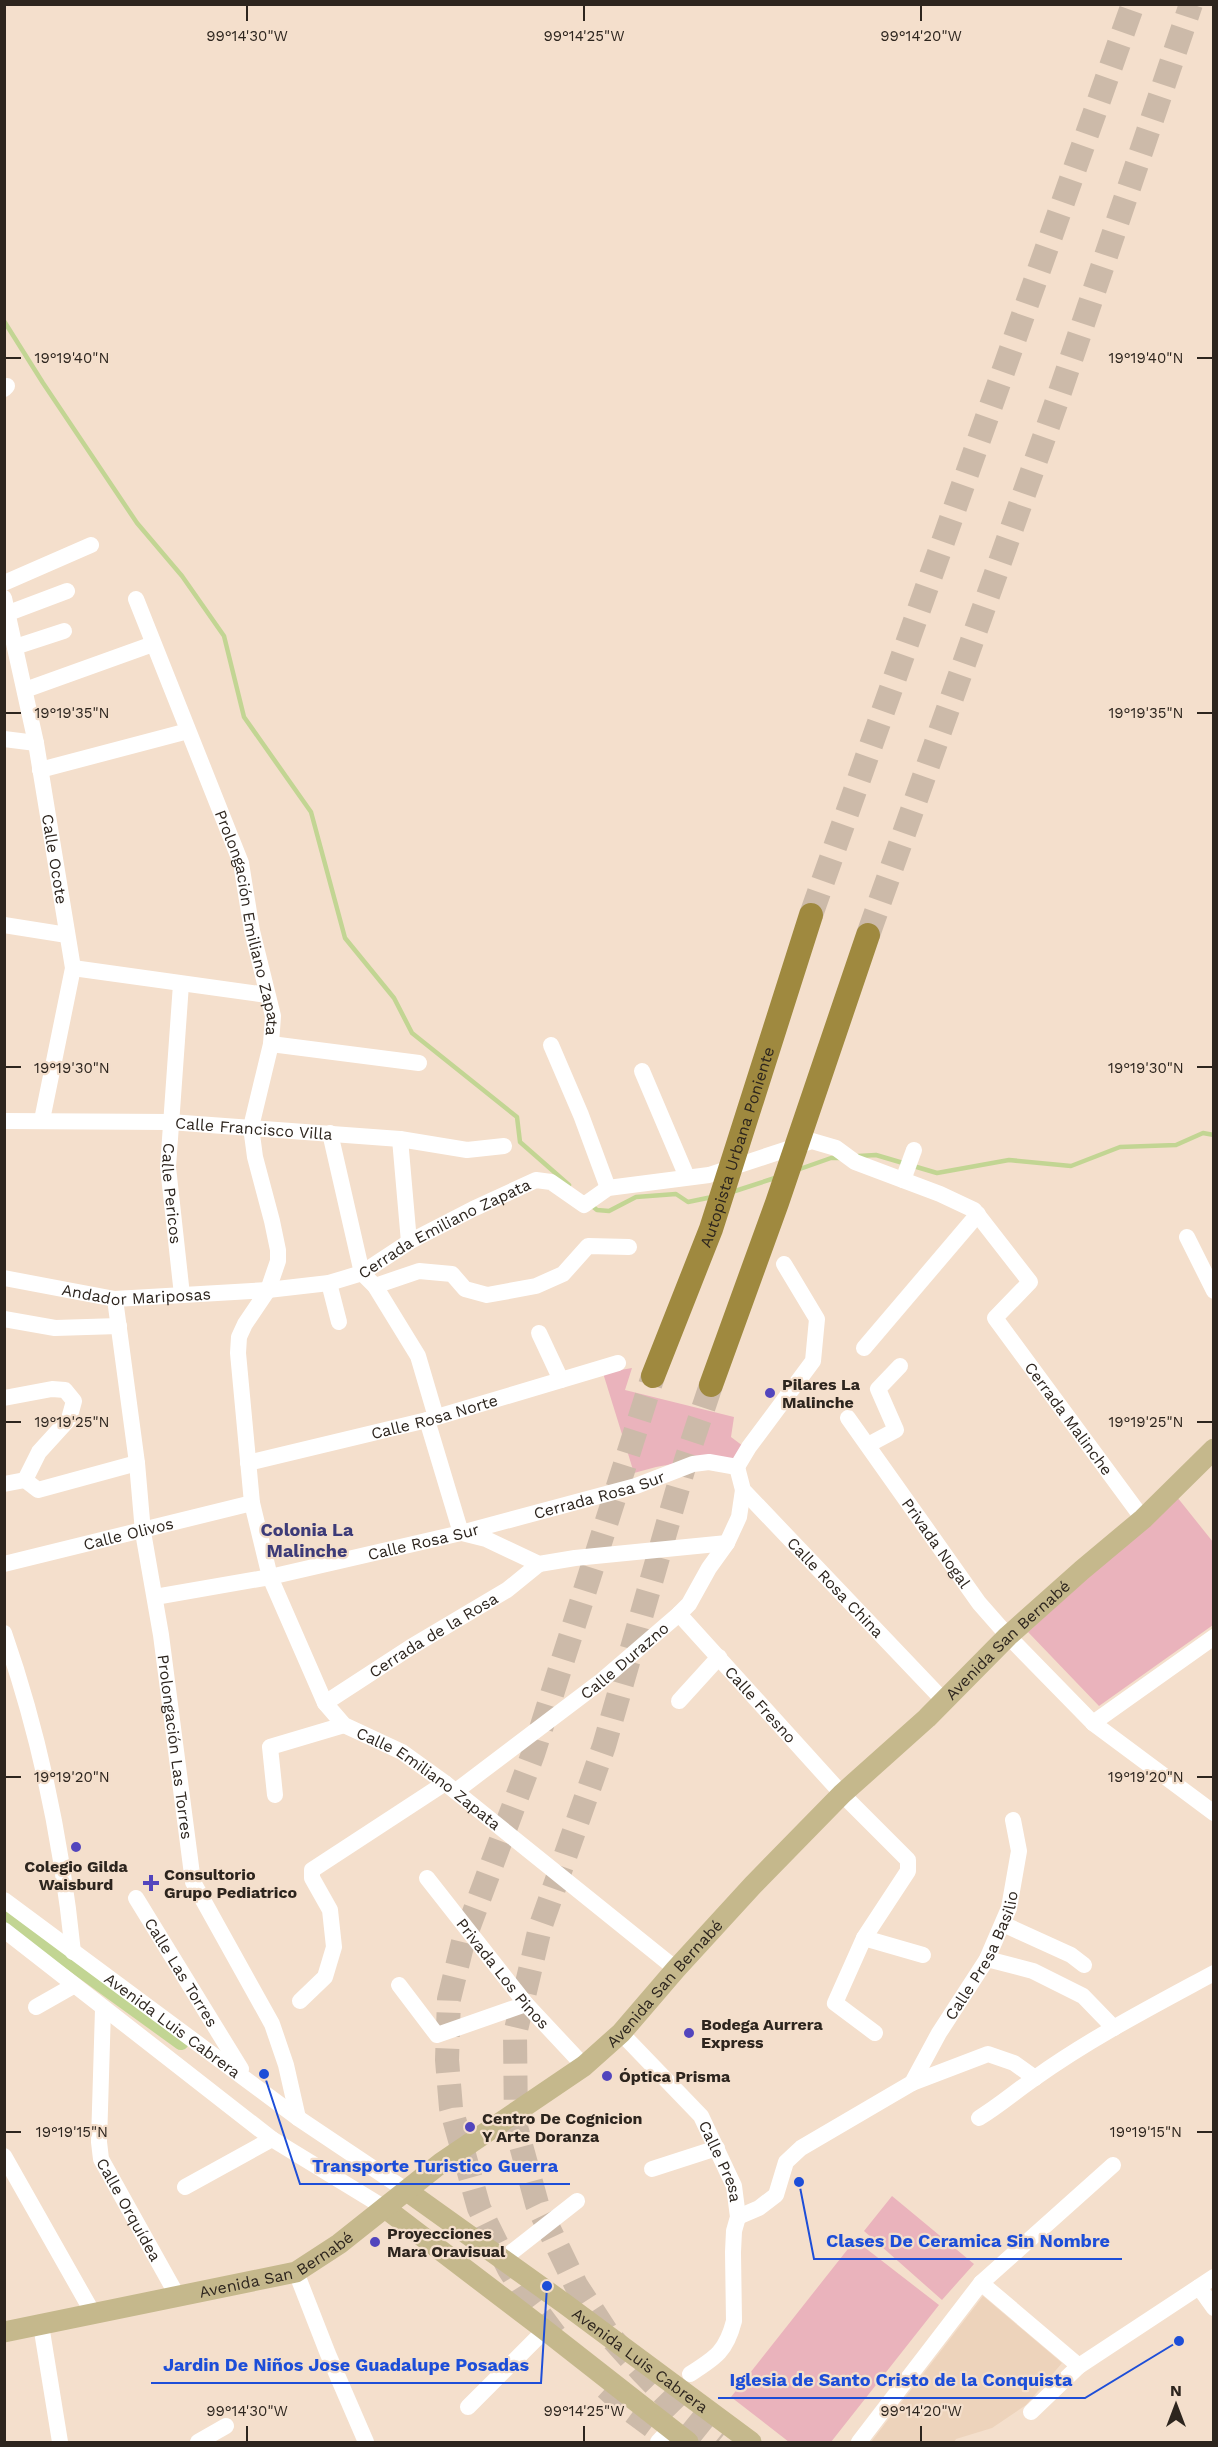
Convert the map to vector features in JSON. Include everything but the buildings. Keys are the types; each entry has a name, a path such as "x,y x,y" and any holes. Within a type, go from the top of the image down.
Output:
{"highway":[{"name":"Autopista Urbana Poniente","path":"653,1376 711,1228 811,915"},
{"path":"711,1385 777,1203 868,935"}],"main road":[{"name":"Avenida San Bernabé","path":"4,2332 296,2272 339,2244 450,2157 584,2066 621,2033 676,1969 842,1794 944,1701 1008,1636 1143,1519 1214,1449"},
{"name":"Avenida Luis Cabrera","path":"407,2191 751,2442"},
{"name":"Avenida Luis Cabrera","path":"385,2208 545,2330 664,2435 688,2442"}],"street":[{"path":"4,583 91,545"},
{"path":"5,606 67,591"},
{"name":"Prolongación Emiliano Zapata","path":"136,600 241,863 252,931 273,1016 271,1044 251,1127 255,1157 278,1250 275,1275 268,1290"},
{"name":"Calle Ocote","path":"5,606 26,690 36,743 73,968 42,1120"},
{"path":"15,647 64,631"},
{"path":"26,690 153,644"},
{"path":"40,770 188,731"},
{"path":"4,738 36,743"},
{"path":"4,925 67,935"},
{"path":"73,968 267,995"},
{"name":"Calle Pericos","path":"181,984 168,1167 182,1295"},
{"path":"271,1044 420,1063"},
{"path":"551,1045 581,1115 595,1197 687,1177 709,1175 812,1142 836,1148 855,1162 908,1165 976,1212 864,1348"},
{"path":"642,1071 687,1177"},
{"name":"Calle Francisco Villa","path":"4,1121 170,1122 400,1139 468,1150 504,1146"},
{"path":"330,1133 362,1273 375,1286 418,1356 461,1533"},
{"path":"400,1139 409,1242"},
{"name":"Cerrada Emiliano Zapata","path":"268,1290 328,1283 362,1273 409,1242 536,1180 551,1182 595,1197"},
{"name":"Cerrada Malinche","path":"976,1212 1030,1282 995,1318 1143,1519"},
{"path":"1187,1237 1214,1292"},
{"path":"375,1286 419,1271 452,1274 465,1289 487,1295 536,1286 563,1274 588,1246 629,1247"},
{"path":"737,1467 749,1447 813,1361 817,1319 784,1264"},
{"name":"Andador Mariposas","path":"4,1278 115,1299 268,1290"},
{"path":"328,1283 339,1322"},
{"name":"Calle Emiliano Zapata","path":"268,1290 239,1337 238,1353 252,1503 270,1577 325,1703 344,1725 402,1752 450,1787 676,1969"},
{"path":"115,1299 137,1463 143,1532"},
{"path":"4,1319 55,1328 119,1326"},
{"path":"538,1332 561,1380"},
{"name":"Calle Rosa Norte","path":"248,1463 432,1419 618,1363"},
{"path":"868,1445 896,1430 878,1389 900,1366"},
{"path":"4,1398 52,1389 66,1390 74,1401 69,1419 39,1452 25,1480"},
{"name":"Privada Nogal","path":"848,1418 979,1603 1008,1636 1093,1723 1214,1813"},
{"name":"Cerrada Rosa Sur","path":"461,1533 636,1486 693,1464 709,1462 737,1467"},
{"path":"4,1484 25,1480 38,1490 137,1463"},
{"name":"Calle Rosa China","path":"737,1467 743,1490 944,1701"},
{"name":"Calle Durazno","path":"300,2001 325,1977 334,1947 330,1910 312,1878 312,1870 450,1787 600,1682 679,1614 689,1604 727,1543 739,1517 743,1490"},
{"name":"Calle Olivos","path":"4,1564 143,1532 252,1503"},
{"name":"Prolongación Las Torres","path":"143,1532 155,1597 193,1882 272,2024 286,2065 298,2118"},
{"name":"Calle Rosa Sur","path":"155,1597 270,1577 461,1533 486,1539 539,1564"},
{"path":"539,1564 575,1557 727,1543"},
{"name":"Cerrada de la Rosa","path":"325,1703 411,1647 507,1590 539,1564"},
{"name":"Calle Fresno","path":"679,1614 842,1794 905,1856 909,1865 908,1871 864,1938"},
{"path":"4,1634 25,1695 50,1807 69,1916 72,1952"},
{"path":"1093,1723 1214,1637"},
{"path":"679,1701 719,1657"},
{"path":"275,1795 270,1747 344,1725"},
{"name":"Calle Presa Basilio","path":"912,2083 939,2033 987,1959 1009,1908 1019,1851 1012,1820"},
{"name":"Privada Los Pinos","path":"427,1878 526,2004 584,2066"},
{"name":"Calle Las Torres","path":"136,1898 245,2077"},
{"name":"Avenida Luis Cabrera","path":"4,1900 298,2118 407,2191"},
{"path":"1003,1923 1071,1955 1084,1965"},
{"name":"Avenida Luis Cabrera","path":"4,1930 272,2139 385,2208"},
{"path":"875,2033 835,2003 864,1938 923,1955"},
{"path":"987,1959 1033,1971 1083,1996 1114,2028"},
{"path":"979,2118 1007,2101 1035,2078 1114,2028 1214,1973"},
{"path":"399,1985 437,2035 526,2004"},
{"path":"36,2007 74,1986"},
{"name":"Calle Orquídea","path":"103,2009 99,2142 101,2159 178,2297"},
{"name":"Calle Presa","path":"621,2033 701,2116 734,2186 738,2217 734,2231 734,2321 718,2355 690,2374"},
{"path":"738,2217 759,2208 776,2195 786,2162 801,2148 912,2083 988,2054 1014,2063 1035,2078"},
{"path":"185,2187 272,2139"},
{"path":"651,2169 717,2148"},
{"path":"4,2156 94,2315"},
{"path":"859,2442 981,2283 1113,2165"},
{"path":"503,2259 577,2201"},
{"path":"296,2272 366,2442"},
{"path":"1031,2412 1079,2366 1207,2282 1214,2308"},
{"path":"981,2283 1079,2366"},
{"path":"40,2325 60,2442"},
{"path":"468,2407 545,2330"},
{"path":"198,2442 226,2426"}],"shaded area":[{"path":"632,1368 625,1390 734,1417 731,1437 743,1446 736,1462 710,1457 634,1473 603,1373"},
{"path":"1177,1497 1213,1542 1213,1625 1099,1706 1028,1632"},
{"path":"892,2196 974,2264 942,2300 864,2231"},
{"path":"855,2240 939,2305 831,2442 789,2442 731,2397"},
{"path":"983,2296 1062,2363 1026,2405 992,2428 956,2439 954,2442 871,2442"}],"waterway":[{"path":"4,321 137,523 182,576 224,636 244,717 311,812 345,938 394,998 412,1033 517,1117 520,1142 569,1185"},
{"path":"858,1156 876,1155 937,1173 1009,1160 1071,1166 1120,1147 1176,1145 1203,1133 1214,1135"},
{"path":"797,1170 831,1158 841,1158"},
{"path":"732,1192 778,1177"},
{"path":"591,1205 597,1210 609,1211 636,1197 676,1194 688,1202 712,1197"},
{"path":"4,1914 181,2042"}],"tunnel":[{"path":"811,915 1133,4"},
{"path":"868,935 1059,395 1191,4"},
{"path":"555,2335 509,2269 479,2208 451,2108 447,2060 449,1999 463,1942 533,1754 653,1376"},
{"path":"711,1385 686,1460 604,1746 540,1928 515,2034 516,2127 537,2204 576,2285 608,2334 643,2373 681,2412 718,2442"},
{"path":"606,2388 631,2411 665,2436"}],"place":[{"name":"Pilares La Malinche","path":"770,1393"},
{"name":"Colegio Gilda Waisburd","path":"76,1847"},
{"name":"Consultorio Grupo Pediatrico","path":"151,1883"},
{"name":"Bodega Aurrera Express","path":"689,2033"},
{"name":"Transporte Turistico Guerra","path":"264,2074"},
{"name":"Óptica Prisma","path":"607,2076"},
{"name":"Centro De Cognicion Y Arte Doranza","path":"470,2127"},
{"name":"Clases De Ceramica Sin Nombre","path":"799,2182"},
{"name":"Proyecciones Mara Oravisual","path":"375,2242"},
{"name":"Jardin De Niños Jose Guadalupe Posadas","path":"547,2286"},
{"name":"Iglesia de Santo Cristo de la Conquista","path":"1179,2341"}],"district":[{"name":"Colonia La Malinche","path":"307,1540"}]}
